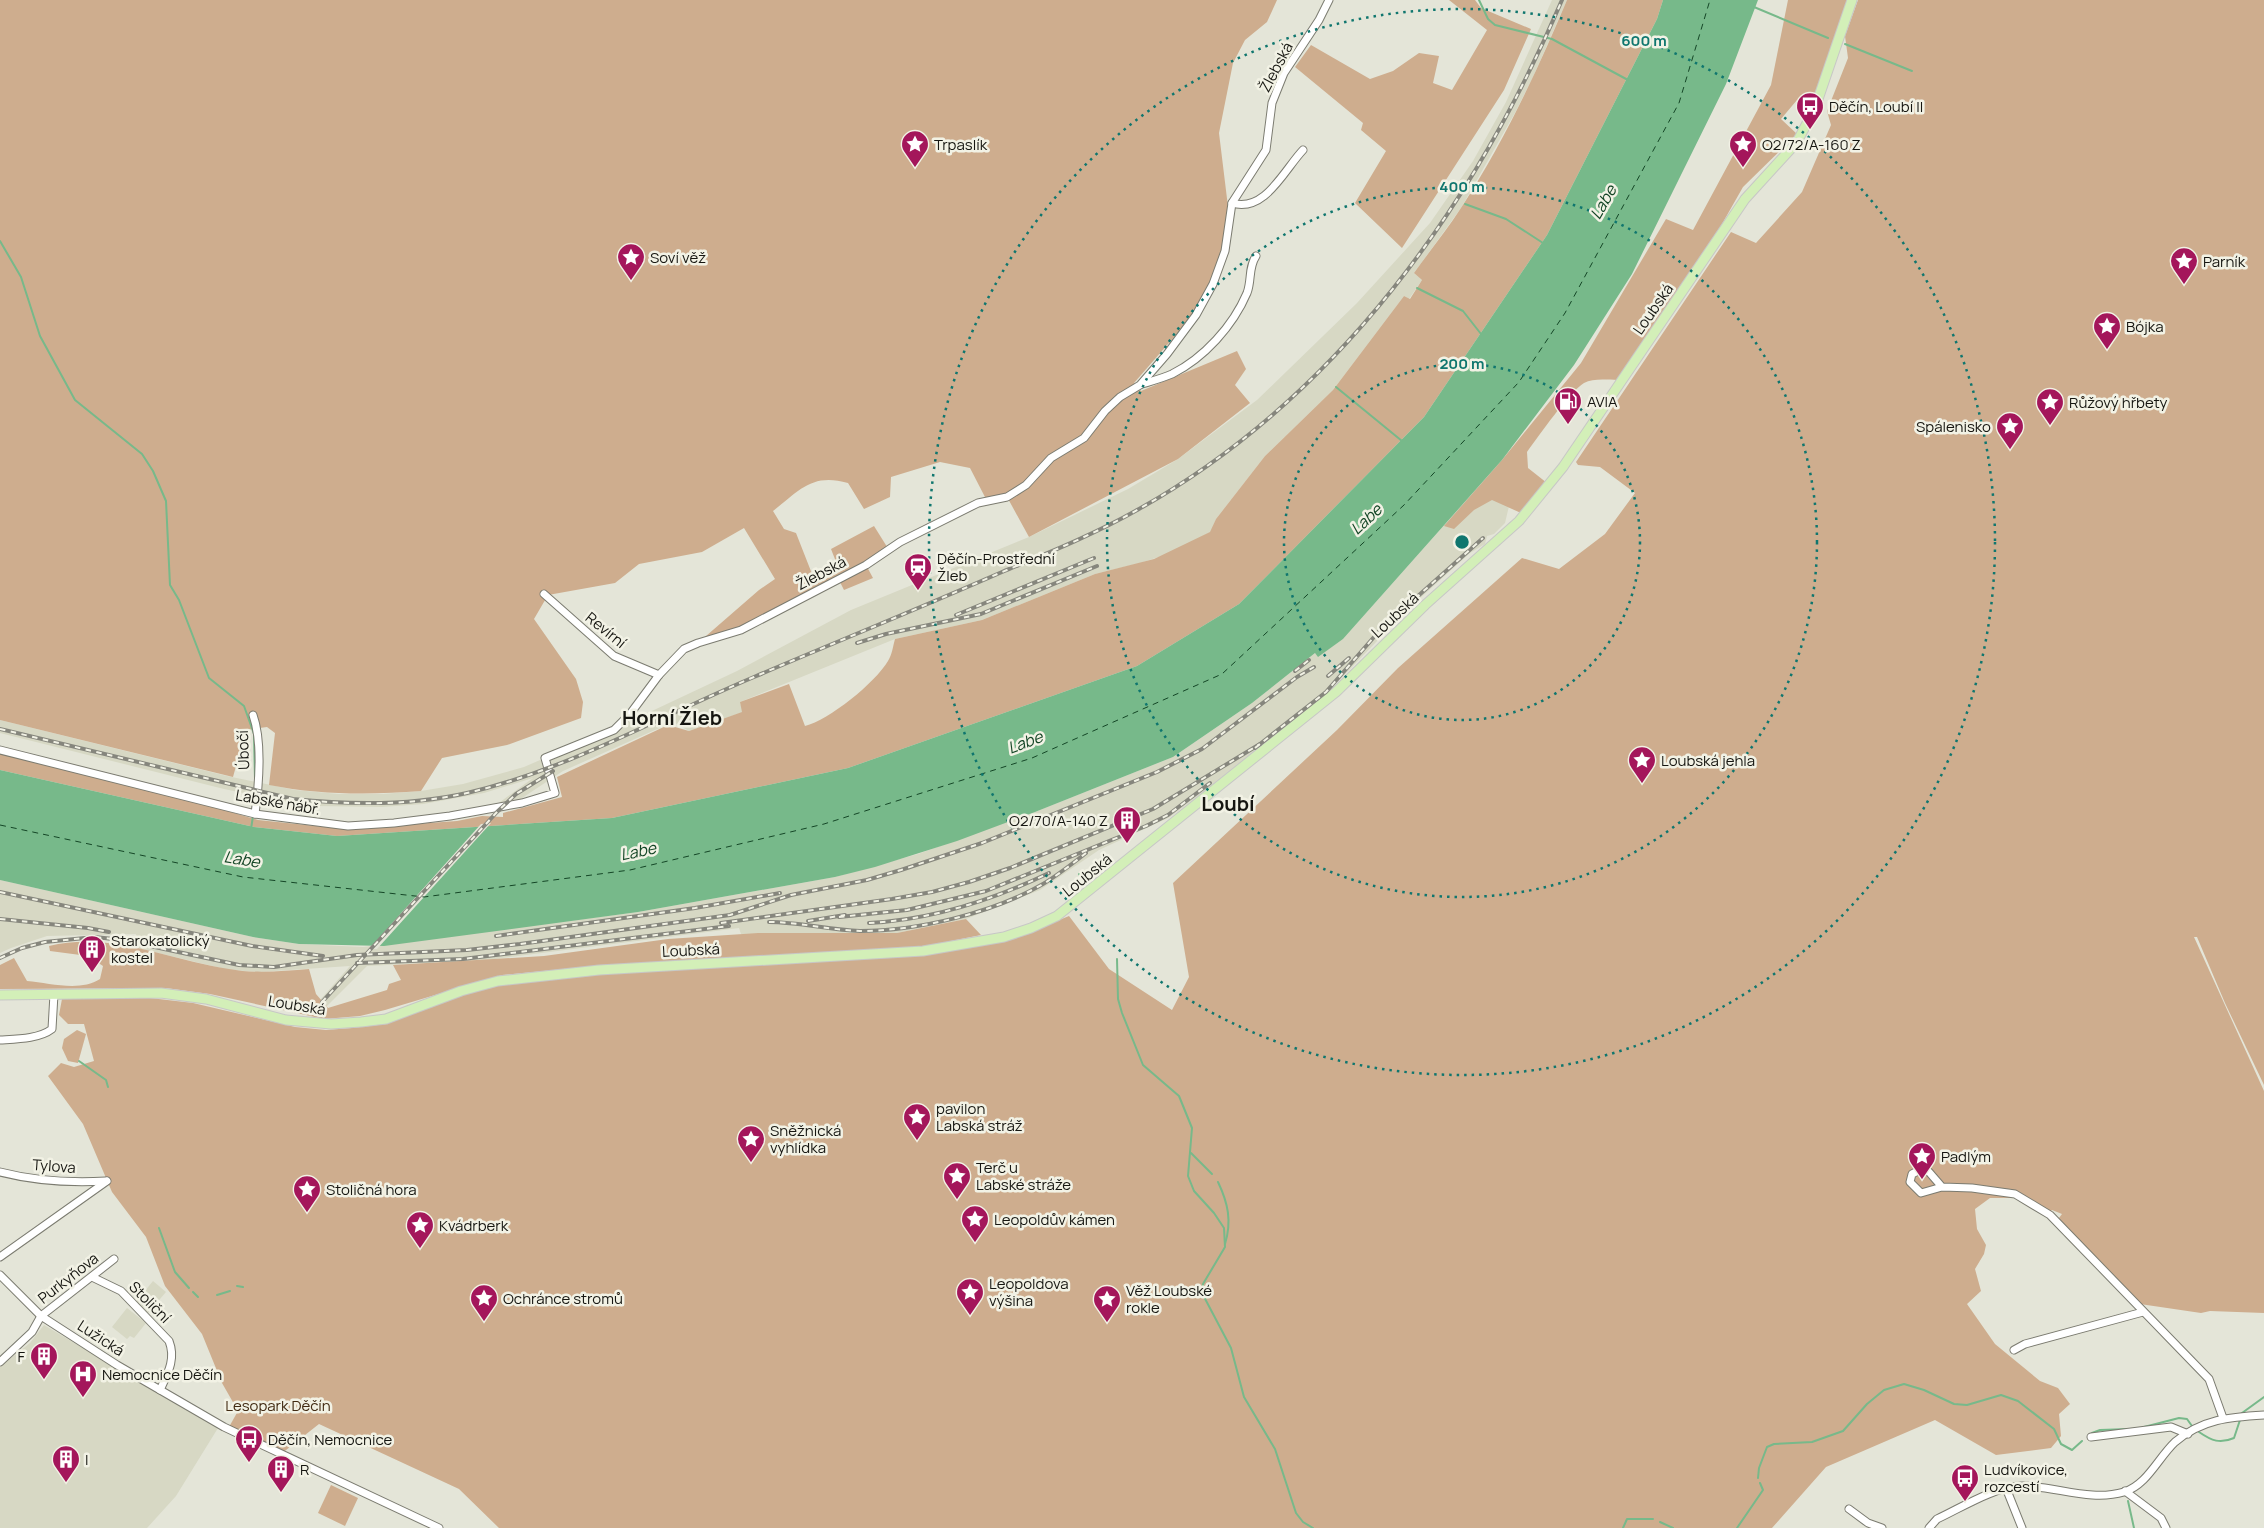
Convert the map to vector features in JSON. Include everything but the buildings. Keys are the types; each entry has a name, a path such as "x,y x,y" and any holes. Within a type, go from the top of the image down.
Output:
{"main road":[{"name":"Loubská","path":"0,995 168,994 206,999 286,1020 331,1024 360,1022 386,1019 461,991 498,981 599,970 924,951 1004,937 1031,928 1056,916 1310,715 1418,612 1506,534 1532,508 1563,467 1745,199 1797,142 1815,108 1852,0"}],"street":[{"name":"Žlebská","path":"1140,385 1179,338 1214,284 1225,251 1232,203 1266,150 1272,103 1284,74 1330,0"},
{"path":"1232,203 1242,206 1258,201 1276,183 1303,150"},
{"name":"Žlebská","path":"555,793 545,758 614,730 630,714 659,675 684,649 741,630 866,565 900,542 978,503 1007,497 1026,485 1052,458 1084,438 1105,411 1120,397 1140,385 1172,374 1208,350 1226,327 1247,292 1250,264 1256,256"},
{"name":"Revírní","path":"544,594 614,656 659,675"},
{"name":"Úbočí","path":"254,715 258,729 258,794 255,814"},
{"name":"Labské nábř.","path":"0,750 255,814 312,823 348,826 450,816 522,803 555,793"},
{"path":"0,1040 19,1039 48,1032 52,1028 54,994"},
{"name":"Tylova","path":"0,1172 22,1178 50,1181 107,1181 0,1256"},
{"path":"1942,1187 1972,1188 2015,1194 2050,1215 2210,1379 2223,1418"},
{"name":"Purkyňova","path":"0,1362 27,1338 41,1316 114,1259"},
{"name":"Lužická","path":"0,1275 41,1316 117,1365 225,1428 439,1528"},
{"name":"Stoliční","path":"92,1277 121,1291 169,1341 173,1352 173,1359 160,1390"},
{"path":"2014,1350 2025,1344 2143,1312"},
{"path":"1929,1528 1937,1519 2006,1488 2022,1486 2096,1495 2126,1491 2140,1483 2175,1442 2188,1434 2210,1422 2223,1418 2264,1415"},
{"path":"2091,1438 2171,1427 2188,1434"},
{"path":"2006,1488 2022,1528"},
{"path":"2126,1491 2161,1518 2166,1528"},
{"path":"1849,1509 1868,1523 1882,1528"}],"shaded area":[{"path":"1552,0 1567,0 1534,75 1516,111 1461,208 1414,273 1422,280 1409,299 1404,296 1333,390 1265,456 1216,519 1211,532 1168,554 1095,574 982,620 895,639 740,702 743,712 689,731 673,722 563,771 516,802 496,805 533,778 484,793 423,804 382,807 316,806 293,803 224,789 0,733 0,720 227,776 295,790 339,794 382,794 421,791 463,784 524,767 637,718 737,671 851,610 1029,537 1128,489 1178,459 1257,400 1357,303 1430,223 1473,161 1506,102"},
{"path":"1480,485 1509,506 1505,523 1494,534 1487,536 1485,544 1470,553 1408,609 1323,697 1255,753 1170,817 1099,850 1040,890 966,919 897,933 741,934 739,928 486,960 367,966 326,1007 320,1000 350,966 259,972 229,970 133,947 136,934 47,936 0,953 0,880 253,937 299,944 363,947 638,912 835,877 918,854 1035,812 1173,757 1252,703 1315,653 1318,656 1343,639"},
{"path":"153,1281 166,1292 148,1313 136,1302"},
{"path":"127,1308 146,1323 134,1338 130,1336 127,1339 112,1327"},
{"name":"Nemocnice Děčín","path":"44,1325 218,1428 176,1496 147,1528 0,1528 0,1367 30,1343"}],"green space":[{"path":"0,0 1277,0 1267,22 1245,40 1233,63 1219,133 1229,215 1225,251 1195,313 1134,383 1141,391 1237,351 1246,369 1235,385 1250,403 1178,459 1029,537 1006,495 986,499 970,468 940,462 891,477 890,497 864,509 848,483 825,480 807,485 773,511 784,529 796,533 816,584 840,572 831,549 874,526 889,550 866,565 873,578 844,590 839,580 741,630 698,643 759,590 775,579 744,528 702,552 639,564 615,583 548,595 534,619 576,679 583,702 581,718 507,745 442,758 421,791 345,793 307,791 269,785 275,733 267,727 246,730 233,777 0,720"},
{"path":"1449,0 1475,0 1481,8 1531,29 1504,90 1402,248 1355,203 1386,151 1361,130 1363,123 1295,67 1311,45 1370,79 1393,71 1419,53 1439,56 1433,83 1452,90 1487,30"},
{"path":"1567,0 1663,0 1657,19 1547,235 1424,417 1239,604 1137,666 848,768 612,818 337,836 254,827 0,770 0,753 188,799 258,820 345,829 457,821 482,816 503,817 503,813 562,797 557,777 668,725 689,731 742,712 740,702 789,684 805,726 815,722 851,700 873,680 889,659 895,639 982,620 1095,574 1154,559 1210,532 1216,519 1265,456 1333,390 1404,296 1410,299 1422,280 1414,273 1455,217 1491,158 1544,54"},
{"path":"1788,0 1848,0 1813,106 1797,100 1781,119 1797,134 1743,187 1722,224 1618,380 1596,380 1584,383 1563,404 1527,452 1528,468 1547,483 1521,513 1492,500 1474,510 1454,529 1444,526 1502,460 1581,363 1666,219 1693,230 1771,85"},
{"name":"Lesopark Děčín","path":"1858,0 2264,0 2264,1085 2225,1003 2197,937 2194,937 2264,1091 2264,1313 2210,1311 2201,1313 2140,1304 2062,1223 2059,1218 2062,1214 2052,1210 2046,1215 2018,1198 1990,1198 1975,1209 1977,1229 1986,1245 1984,1254 1975,1269 1981,1291 1967,1304 1995,1344 2040,1381 2058,1388 2070,1404 2059,1414 2061,1436 2051,1448 1996,1455 1935,1420 1826,1467 1772,1528 499,1528 459,1489 319,1424 281,1454 229,1427 238,1411 222,1383 202,1334 165,1286 146,1237 112,1192 83,1124 48,1076 61,1063 74,1067 94,1061 84,1024 68,1024 59,1015 62,999 150,998 193,1003 295,1027 326,1030 352,1028 387,1024 461,995 502,984 600,974 919,956 1016,938 1069,916 1109,969 1172,1010 1189,977 1173,883 1337,730 1398,668 1522,558 1559,569 1605,534 1635,493 1600,467 1578,465 1576,462 1731,232 1756,243 1802,192 1831,125 1827,111 1848,58 1845,36"},
{"path":"966,919 981,935 921,947 604,965 502,975 385,1010 360,1016 324,1019 210,994 166,988 0,989 0,965 14,958 27,981 74,986 92,983 100,979 103,966 88,956 50,951 49,946 72,942 95,942 140,948 239,971 269,972 309,969 316,994 328,1008 387,990 389,984 401,980 393,965 544,956 668,939 758,933 897,933"},
{"path":"77,1030 86,1034 78,1063 68,1061 62,1048 64,1039"},
{"path":"331,1485 358,1498 345,1526 318,1513"}],"water":[{"name":"Labe","path":"1663,0 1758,0 1726,84 1632,274 1574,365 1502,460 1343,639 1318,657 1315,653 1252,703 1173,757 957,841 875,867 835,877 638,912 384,946 299,944 253,937 0,880 0,770 254,827 337,836 612,818 848,768 1137,666 1239,604 1424,417 1547,235 1657,19"}],"pier":[{"path":"491,823 377,949 369,949 481,824"}],"waterway":[{"path":"1479,0 1488,19 1495,25 1552,39 1628,80"},
{"path":"1754,7 1828,38"},
{"path":"1845,44 1912,71"},
{"path":"1465,204 1506,219 1543,243"},
{"path":"0,241 21,277 40,336 75,400 142,454 153,471 166,501 170,585 179,600 209,678 244,706 254,734 255,779"},
{"path":"1417,288 1463,311 1481,334"},
{"path":"1336,387 1402,441"},
{"path":"251,829 253,816"},
{"path":"1079,874 1087,888"},
{"path":"1117,959 1118,999 1122,1013 1143,1065 1179,1096 1192,1128 1188,1176 1194,1191 1214,1213 1224,1228 1225,1247 1203,1284 1202,1293 1231,1348 1244,1397 1275,1449 1296,1513 1303,1522 1313,1528"},
{"path":"79,1061 106,1080 108,1087"},
{"path":"1191,1153 1212,1174"},
{"path":"1218,1182 1228,1212 1225,1244"},
{"path":"159,1228 175,1272 189,1288"},
{"path":"237,1286 243,1287"},
{"path":"217,1295 230,1291"},
{"path":"193,1292 198,1297"},
{"path":"1758,1478 1759,1468 1767,1447 1774,1444 1812,1442 1843,1431 1867,1404 1884,1390 1904,1384 1924,1390 1954,1404 1967,1405 2001,1395 2018,1401 2054,1429 2061,1444 2072,1450 2082,1441"},
{"path":"2242,1413 2264,1397"},
{"path":"2144,1427 2179,1418 2187,1419 2192,1426"},
{"path":"2199,1432 2216,1441 2229,1440 2234,1438 2240,1420"},
{"path":"2092,1433 2100,1430 2129,1429"},
{"path":"1737,1528 1763,1490 1760,1483"},
{"path":"2128,1501 2134,1528"},
{"path":"1623,1528 1627,1519 1653,1519"},
{"path":"1660,1522 1673,1528"}],"ferry route":[{"path":"0,825 243,877 424,897 630,870 824,824 1032,758 1222,674 1404,505 1519,382 1565,313 1679,103 1710,0"}],"railway":[{"path":"0,729 293,799 380,803 446,797 504,783 577,757 754,677 1088,535 1139,509 1211,463 1277,411 1337,353 1392,290 1442,222 1487,151 1527,76 1562,0"},
{"path":"1255,748 1326,692 1381,629 1483,538"},
{"path":"956,615 1094,558"},
{"path":"857,643 886,634 981,614 1097,566"},
{"path":"1328,676 1349,658"},
{"path":"1295,671 1309,660"},
{"path":"0,958 22,948 45,942 95,937 122,940 239,965 274,967 357,955 467,950 520,944 730,915 791,895 867,880 982,843 1157,772 1202,749 1297,677 1314,667"},
{"path":"721,923 892,899 932,892 969,882 1010,868 1153,809 1260,744"},
{"path":"322,1002 497,812 516,794 553,771"},
{"path":"839,917 907,910 986,891 1146,826 1168,815 1210,783"},
{"path":"769,922 860,931 906,928 930,924 978,912 1023,894 1049,881 1086,853"},
{"path":"869,923 915,918 961,907 1006,892 1049,873"},
{"path":"0,892 252,946 323,956"},
{"path":"496,936 695,908 780,893"},
{"path":"808,921 845,915"},
{"path":"0,919 109,932"},
{"path":"357,963 463,959 729,926"}],"place":[{"name":"Děčín, Loubí II","path":"1810,130"},
{"name":"Trpaslík","path":"915,168"},
{"name":"O2/72/A-160 Z","path":"1743,168"},
{"name":"Soví věž","path":"631,281"},
{"name":"Parník","path":"2184,285"},
{"name":"Bójka","path":"2107,350"},
{"name":"AVIA","path":"1568,425"},
{"name":"Růžový hřbety","path":"2050,426"},
{"name":"Spálenisko","path":"2010,450"},
{"name":"Děčín-Prostřední Žleb","path":"918,591"},
{"name":"Loubská jehla","path":"1642,784"},
{"name":"O2/70/A-140 Z","path":"1127,844"},
{"name":"Starokatolický kostel","path":"92,973"},
{"name":"pavilon Labská stráž","path":"917,1141"},
{"name":"Sněžnická vyhlídka","path":"751,1163"},
{"name":"Padlým","path":"1922,1180"},
{"name":"Terč u Labské stráže","path":"957,1200"},
{"name":"Stoličná hora","path":"307,1213"},
{"name":"Leopoldův kámen","path":"975,1243"},
{"name":"Kvádrberk","path":"420,1249"},
{"name":"Leopoldova výšina","path":"970,1316"},
{"name":"Ochránce stromů","path":"484,1322"},
{"name":"Věž Loubské rokle","path":"1107,1323"},
{"name":"F","path":"44,1380"},
{"name":"Nemocnice Děčín","path":"83,1398"},
{"name":"Děčín, Nemocnice","path":"249,1463"},
{"name":"I","path":"66,1483"},
{"name":"R","path":"281,1493"},
{"name":"Ludvíkovice, rozcestí","path":"1965,1502"}],"district":[{"name":"Horní Žleb","path":"672,717"},
{"name":"Loubí","path":"1228,803"}]}
